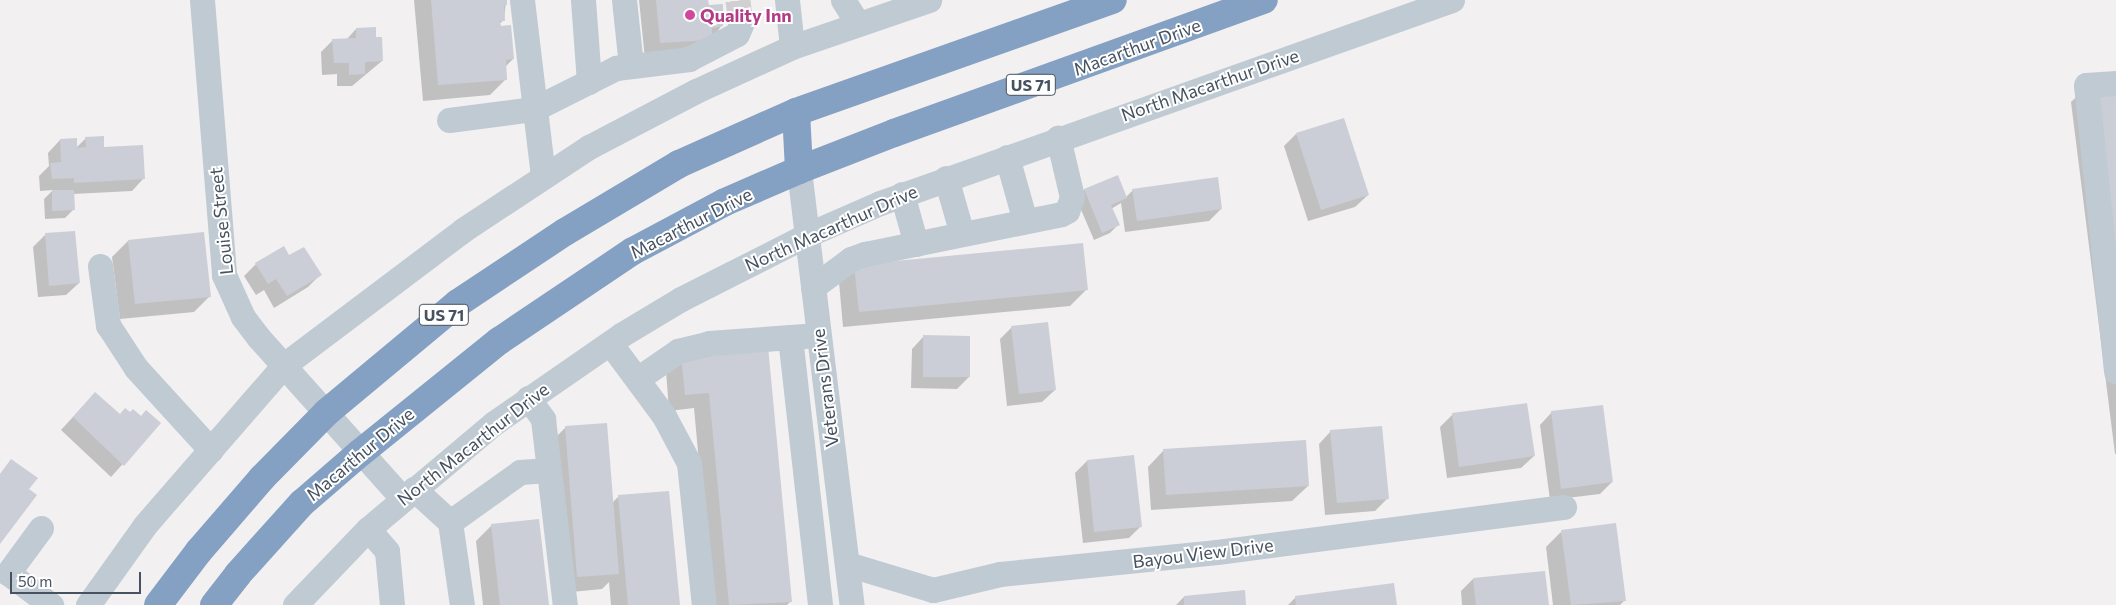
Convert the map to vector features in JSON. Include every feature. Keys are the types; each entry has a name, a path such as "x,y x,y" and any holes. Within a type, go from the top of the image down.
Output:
{"highway":[{"name":"US 71","path":"158,605 199,551 262,478 328,412 458,304 565,232 679,164 796,112 1113,0"},
{"name":"Macarthur Drive","path":"214,605 302,503 360,452 499,341 563,295 650,242 726,202 799,170 894,133 1264,0"},
{"path":"796,112 799,170"}],"street":[{"name":"Louise Street","path":"202,0 224,275 243,316 284,365 328,412 360,452 409,494 450,522"},
{"path":"522,0 543,177"},
{"path":"583,0 589,82"},
{"path":"624,0 631,66"},
{"path":"787,0 792,47"},
{"path":"843,0 858,24"},
{"path":"88,605 145,525 284,365 463,230 589,147 738,72 792,47 929,0"},
{"name":"North Macarthur Drive","path":"300,603 368,528 528,398 610,343 681,300 807,235 902,194 1452,0"},
{"path":"449,120 534,109 616,68 689,59 733,33 738,72"},
{"path":"2116,83 2086,85 2116,371"},
{"path":"813,287 851,260 865,254 1061,214 1071,204 1071,189 1058,138"},
{"path":"1006,156 1025,221"},
{"name":"Veterans Drive","path":"799,170 852,605"},
{"path":"946,178 962,234"},
{"path":"902,194 916,244"},
{"path":"853,214 865,254"},
{"path":"100,266 108,325 136,368 211,450"},
{"path":"637,378 678,351 709,343 818,335"},
{"path":"790,337 820,605"},
{"path":"610,343 664,416 689,463 704,605"},
{"path":"528,398 543,419 565,605"},
{"path":"804,460 834,456"},
{"path":"462,605 450,522 520,472 548,470"},
{"name":"Bayou View Drive","path":"847,564 933,590 1000,574 1217,552 1564,507"},
{"path":"41,528 8,573 51,605"},
{"path":"368,528 387,551 392,605"}],"building":[{"path":"431,0 507,0 507,5 504,5 505,21 500,21 501,26 511,25 514,59 506,60 507,80 438,85"},
{"name":"Quality Inn","path":"656,0 708,0 709,5 723,4 723,26 712,28 712,40 660,43"},
{"path":"376,27 376,37 382,37 383,61 365,62 365,74 349,75 349,63 334,63 332,39 356,38 356,28"},
{"path":"2116,83 2116,311 2086,85"},
{"path":"1344,118 1369,195 1321,210 1296,133"},
{"path":"104,136 104,147 143,145 145,179 74,183 74,178 52,179 50,163 61,162 60,139 77,138 77,148 86,147 85,137"},
{"path":"1118,175 1127,198 1111,205 1120,225 1102,233 1084,189"},
{"path":"1218,177 1222,209 1137,221 1132,189"},
{"path":"52,190 74,190 75,210 52,211"},
{"path":"75,231 80,283 49,286 45,233"},
{"path":"204,232 211,297 135,304 128,240"},
{"path":"1083,243 1088,290 859,312 854,265"},
{"path":"284,246 289,255 304,247 322,275 287,296 276,279 268,284 255,263"},
{"path":"1048,322 1056,390 1019,394 1011,326"},
{"path":"923,335 970,336 970,377 923,377"},
{"path":"768,346 792,602 729,605 709,393 685,395 681,354"},
{"path":"95,392 120,414 125,408 130,412 133,409 141,416 146,410 161,423 124,466 73,417"},
{"path":"1527,403 1535,456 1459,467 1452,413"},
{"path":"1603,405 1613,482 1561,489 1551,411"},
{"path":"607,423 619,574 577,577 565,426"},
{"path":"1382,426 1389,499 1337,503 1330,430"},
{"path":"1306,440 1309,486 1166,495 1163,449"},
{"path":"1134,455 1142,527 1094,532 1087,460"},
{"path":"11,459 38,478 29,489 37,495 0,544 0,474"},
{"path":"669,491 680,605 628,605 618,495"},
{"path":"539,519 549,605 500,605 491,524"},
{"path":"1616,523 1626,601 1571,605 1561,530"},
{"path":"1545,571 1549,605 1476,605 1473,578"},
{"path":"1394,583 1397,605 1296,605 1295,596"},
{"path":"1245,590 1246,605 1184,605 1184,596"}],"tunnel":[{"path":"738,0 741,25"}],"place":[{"name":"Quality Inn","path":"690,15"}]}
